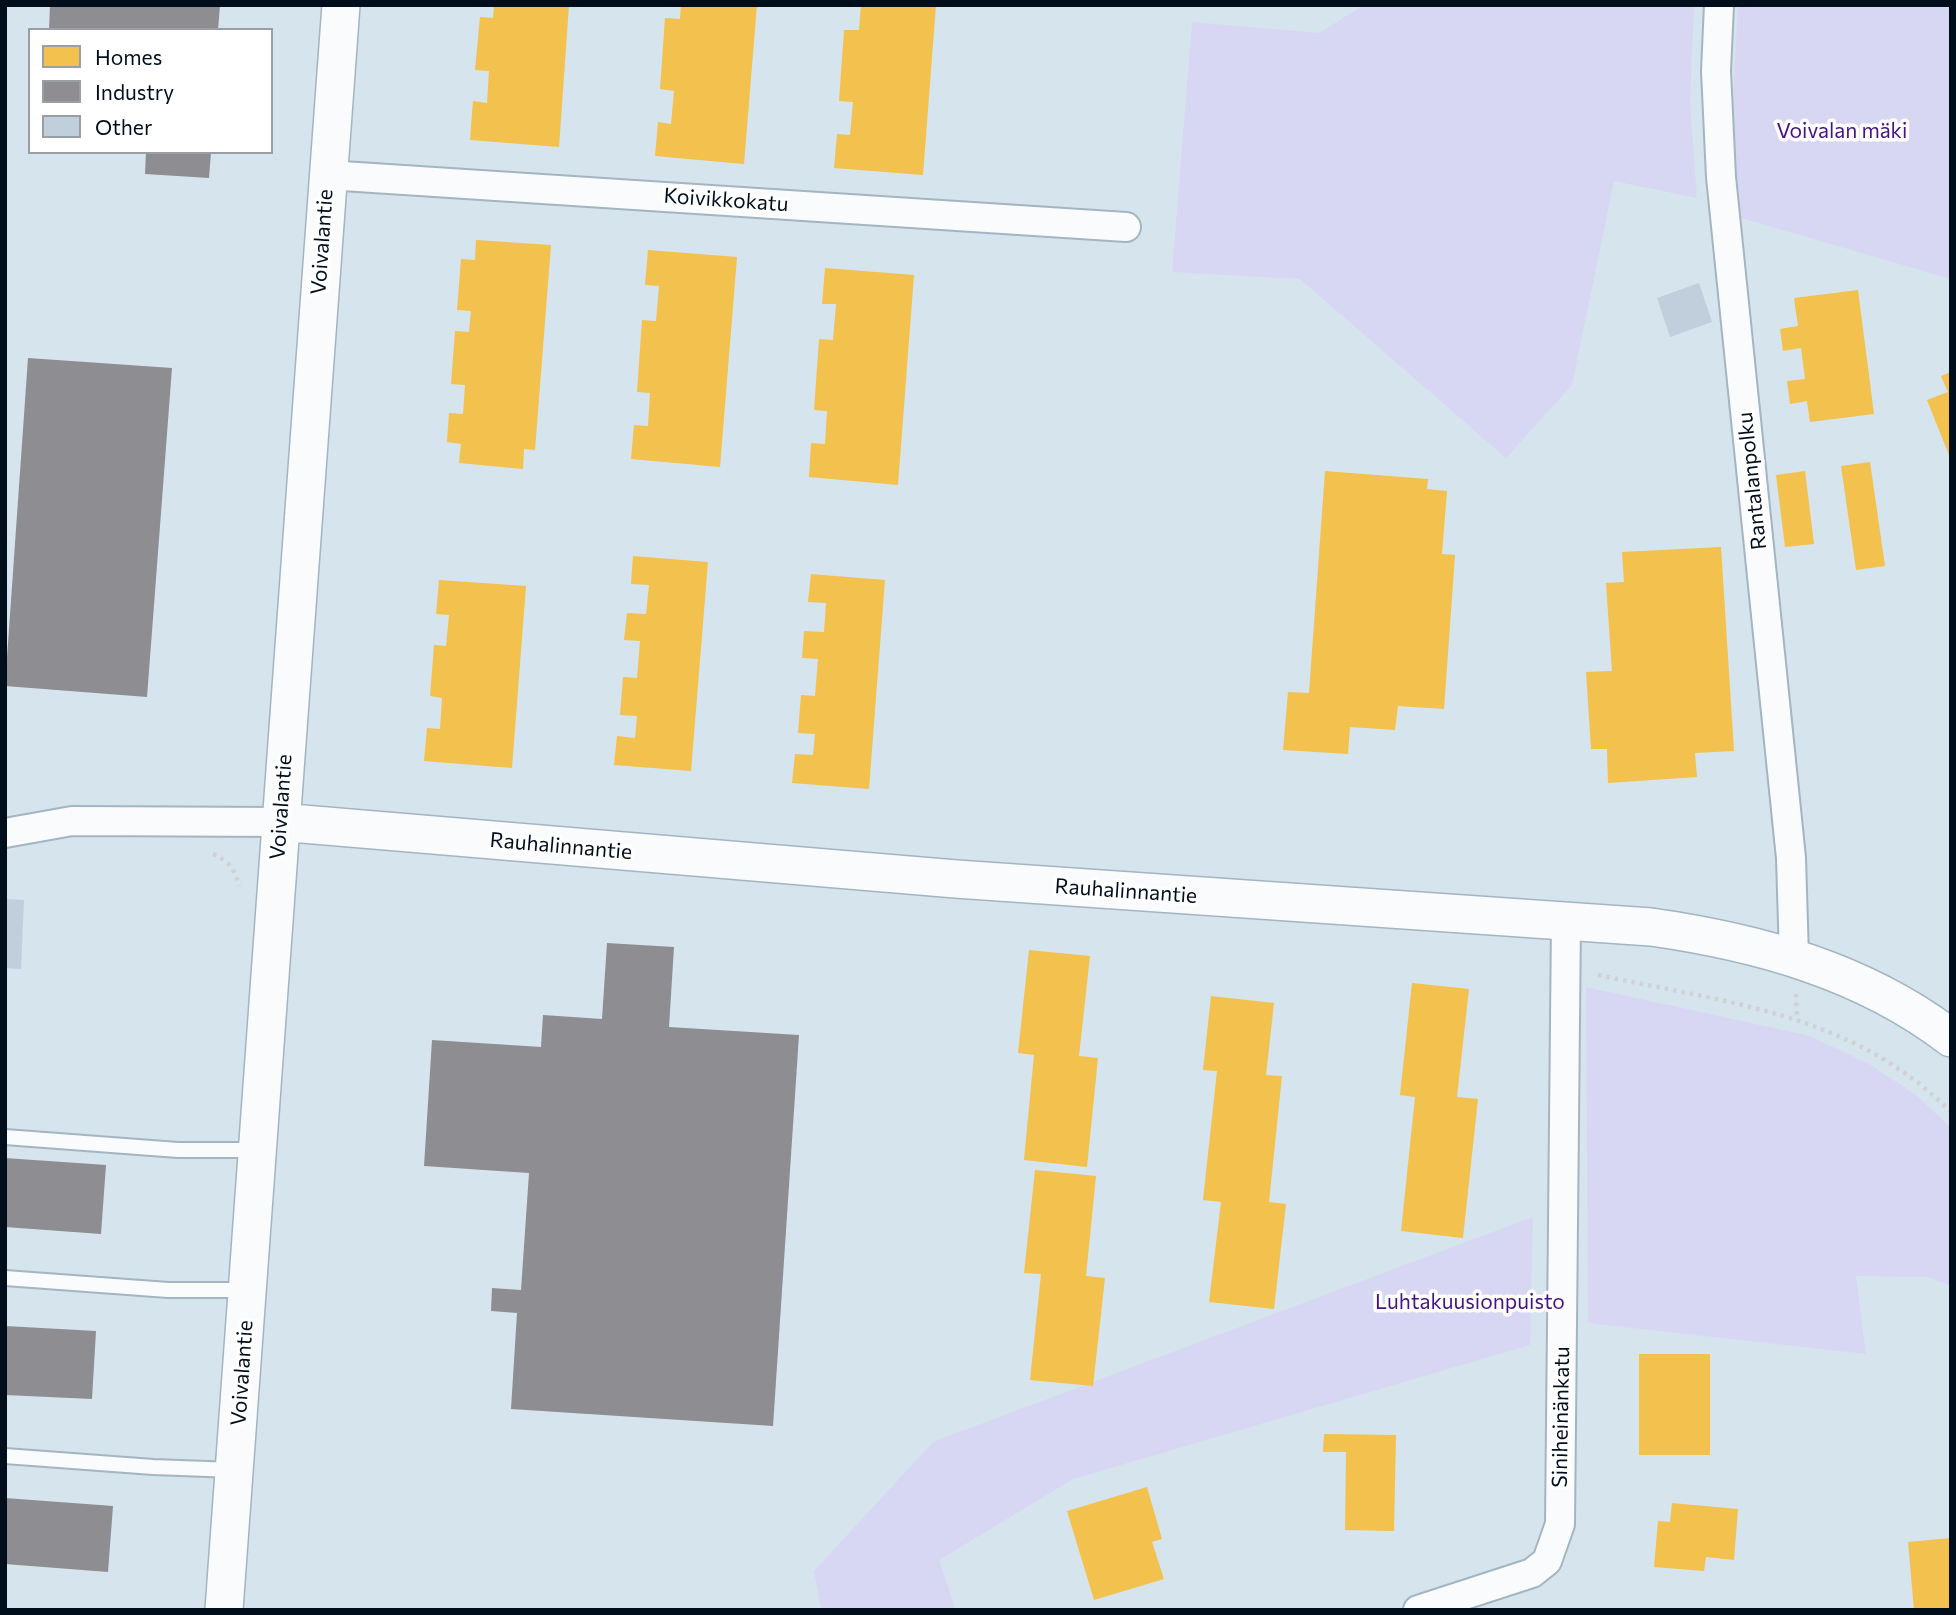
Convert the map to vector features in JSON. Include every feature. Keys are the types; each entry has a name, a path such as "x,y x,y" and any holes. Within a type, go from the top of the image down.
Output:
{"street":[{"name":"Voivalantie","path":"224,1610 279,822 341,5"},
{"name":"Rantalanpolku","path":"1719,5 1716,71 1721,177 1791,858 1794,957"},
{"name":"Koivikkokatu","path":"327,175 1126,227"},
{"path":"5,833 72,821 279,822"},
{"name":"Rauhalinnantie","path":"279,822 942,878 1651,927 1722,937 1794,957 1865,986 1926,1019 1951,1038"},
{"name":"Siniheinänkatu","path":"1418,1610 1532,1573 1547,1561 1560,1524 1566,921"}],"lane":[{"path":"5,1137 178,1150 258,1150"},
{"path":"5,1278 168,1290 248,1290"},
{"path":"5,1456 235,1470"}],"path":[{"path":"199,853 226,859 240,888 275,891"},
{"path":"1567,969 1797,1018 1831,1031 1899,1067 1951,1112"}],"green space":[{"path":"1364,5 1694,5 1690,103 1697,198 1614,181 1572,385 1506,458 1300,279 1172,272 1192,22 1319,33"},
{"name":"Voivalan mäki","path":"1738,5 1951,5 1951,279 1738,217 1732,118"},
{"path":"1586,987 1810,1036 1869,1064 1916,1095 1951,1128 1951,1286 1928,1277 1856,1276 1866,1354 1588,1323"},
{"name":"Luhtakuusionpuisto","path":"1533,1217 1530,1345 1073,1479 939,1560 956,1610 821,1610 814,1571 933,1442"}],"building: Homes":[{"path":"494,5 569,5 559,147 470,140 473,101 487,103 489,71 475,70 480,17 493,18"},
{"path":"681,5 757,5 744,164 655,156 658,122 671,124 674,91 660,89 665,18 680,19"},
{"path":"861,5 936,5 923,175 834,168 837,134 850,135 853,102 839,101 844,30 859,30"},
{"path":"476,240 551,245 535,450 524,449 523,469 459,463 461,444 447,442 449,413 463,414 465,385 451,384 455,331 469,332 471,311 457,310 461,259 475,260"},
{"path":"648,250 737,257 720,467 631,459 634,425 648,426 650,393 637,392 642,320 656,321 659,286 645,285"},
{"path":"825,268 914,275 898,485 809,477 811,443 825,444 827,411 814,410 819,339 833,340 836,304 822,304"},
{"path":"1858,290 1874,414 1810,422 1807,401 1790,404 1787,381 1805,379 1801,348 1783,351 1780,329 1798,326 1794,298"},
{"path":"1951,372 1951,460 1927,400 1948,392 1941,376"},
{"path":"1870,462 1885,566 1856,570 1841,466"},
{"path":"1325,471 1428,479 1427,489 1447,491 1442,554 1455,555 1444,709 1398,706 1395,730 1350,727 1348,754 1283,750 1288,692 1309,693"},
{"path":"1805,471 1814,544 1785,547 1776,475"},
{"path":"1721,547 1734,751 1695,753 1697,777 1608,783 1607,749 1591,749 1586,672 1612,671 1606,583 1624,582 1622,552"},
{"path":"633,556 708,562 691,771 614,765 617,736 635,738 637,716 620,715 623,677 637,678 640,641 624,640 627,613 646,614 649,585 631,584"},
{"path":"811,574 885,580 869,789 792,783 795,754 813,755 815,734 798,733 801,695 815,696 818,659 802,658 804,631 824,632 826,603 808,602"},
{"path":"439,580 526,586 512,768 424,761 427,728 440,729 442,698 430,696 434,645 446,646 449,615 436,614"},
{"path":"1029,950 1090,956 1079,1056 1098,1058 1087,1167 1024,1160 1034,1055 1018,1053"},
{"path":"1412,983 1469,989 1457,1097 1478,1099 1463,1238 1401,1231 1415,1097 1400,1095"},
{"path":"1211,996 1274,1003 1266,1075 1282,1076 1269,1202 1286,1204 1274,1309 1209,1302 1221,1202 1203,1200 1217,1071 1203,1070"},
{"path":"1035,1170 1096,1176 1086,1276 1105,1278 1093,1386 1030,1380 1041,1274 1024,1273"},
{"path":"1639,1354 1710,1354 1710,1455 1639,1455"},
{"path":"1324,1434 1396,1435 1394,1531 1345,1530 1346,1452 1323,1452"},
{"path":"1147,1487 1162,1539 1152,1542 1164,1579 1094,1600 1067,1511"},
{"path":"1672,1503 1738,1509 1734,1560 1706,1557 1704,1571 1654,1567 1658,1521 1670,1522"},
{"path":"1951,1538 1951,1610 1914,1610 1908,1542"}],"building: Industry":[{"path":"50,5 220,5 218,28 49,28"},
{"path":"146,154 211,154 209,178 145,174"},
{"path":"28,358 172,368 147,697 5,686"},
{"path":"607,943 674,947 669,1027 799,1035 773,1426 511,1409 517,1313 491,1311 492,1288 521,1290 529,1173 424,1166 432,1040 541,1047 543,1015 602,1019"},
{"path":"5,1158 106,1165 101,1234 5,1227"},
{"path":"5,1326 96,1331 92,1399 5,1395"},
{"path":"5,1498 113,1506 108,1572 5,1564"}],"building: Other":[{"path":"1699,283 1712,322 1670,337 1657,298"},
{"path":"5,899 24,900 21,969 5,968"}]}
